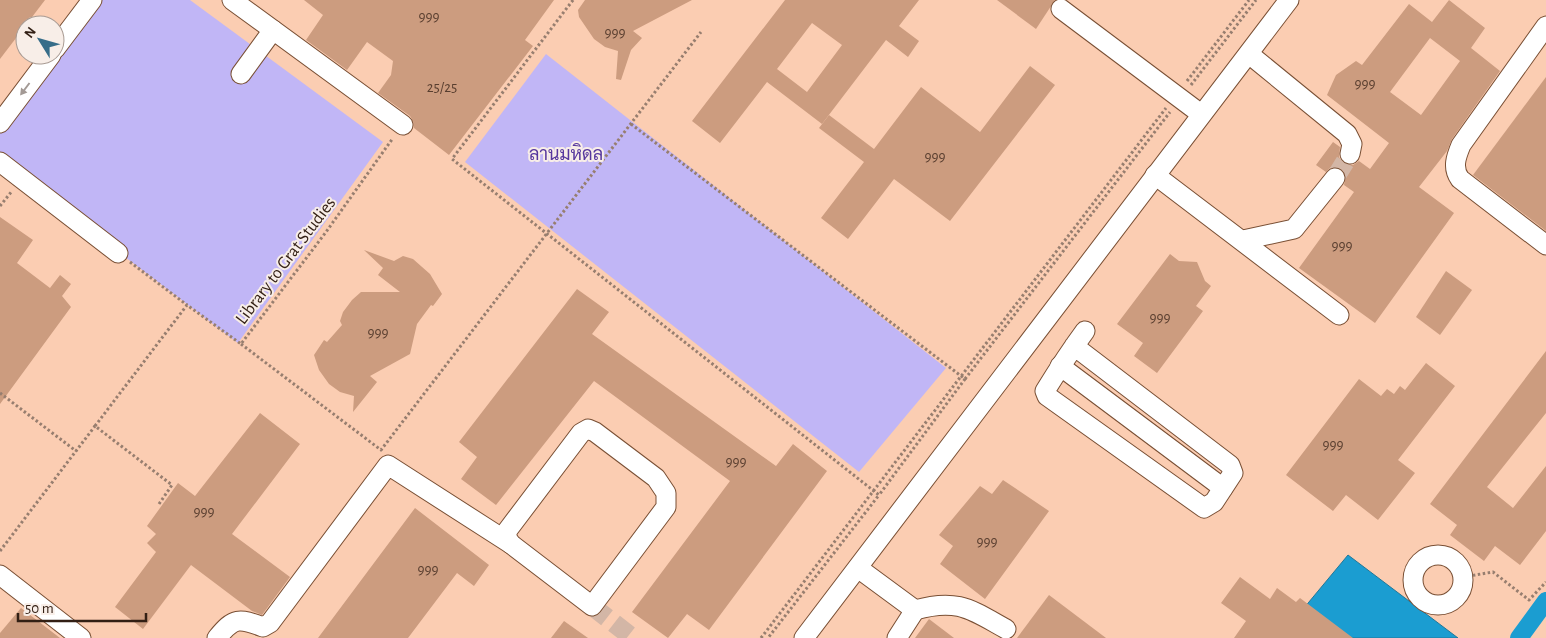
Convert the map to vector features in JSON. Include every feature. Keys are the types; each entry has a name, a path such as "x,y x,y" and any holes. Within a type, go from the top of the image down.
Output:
{"lane":[{"path":"65,36 92,0"},
{"path":"232,0 403,125"},
{"path":"793,638 1188,104 1276,0"},
{"path":"804,638 1156,175 1188,104 1249,54 1289,0"},
{"path":"1060,8 1188,104"},
{"path":"1546,26 1461,145 1455,166 1456,173 1460,179 1546,245"},
{"path":"241,74 273,30"},
{"path":"1249,54 1347,134 1352,144 1350,154"},
{"path":"0,123 44,65"},
{"path":"0,162 118,253"},
{"path":"1156,175 1339,315"},
{"path":"1243,240 1294,229 1335,178"},
{"path":"1074,346 1226,462 1233,473 1214,502 1204,508 1053,402 1045,391 1060,366 1074,346 1085,331"},
{"path":"1060,366 1223,488"},
{"path":"217,638 228,624 242,619 263,627 270,623 388,464 511,544 592,606 666,507 666,493 656,478 588,429 581,433 507,531 507,538 511,544"},
{"path":"858,568 915,610"},
{"path":"0,576 81,638"},
{"path":"897,638 915,610 934,604 964,606 1006,629"}],"path":[{"path":"573,0 452,159 879,494"},
{"path":"1188,104 1249,0"},
{"path":"761,638 963,378 1188,104 1256,0"},
{"path":"241,344 381,450 701,32"},
{"path":"631,124 963,378"},
{"name":"Library to Grat Studies","path":"118,253 241,344 326,232 403,125"},
{"path":"0,550 187,304"},
{"path":"768,638 879,494 963,378"},
{"path":"0,393 76,451"},
{"path":"95,426 172,485 158,504"},
{"path":"1463,577 1493,572 1529,600 1546,582"}],"shaded area":[{"path":"0,0 1546,0 1546,638 0,638"}],"green space":[{"path":"92,0 190,0 383,142 238,343 0,162 0,123 43,65 65,65 65,36"},
{"name":"ลานมหิดล","path":"546,54 946,368 859,472 465,162"}],"water":[{"path":"1348,555 1458,638 1279,638"}],"building":[{"path":"0,0 45,0 34,15 15,15 15,39 0,59"},
{"path":"304,0 554,0 525,40 533,46 449,155 414,128 410,116 378,93 391,75 393,61 367,42 347,70 306,40 323,15"},
{"path":"585,0 692,0 633,31 642,38 631,50 621,80 616,79 618,51 605,47 594,39 579,17 578,10"},
{"path":"785,0 919,0 899,26 919,41 908,57 886,40 822,124 767,82 720,143 692,121","holes":["812,23 842,45 807,92 777,69"]},
{"path":"997,0 1055,0 1036,29"},
{"path":"1449,0 1485,28 1471,48 1500,71 1452,139 1447,151 1419,187 1454,213 1375,323 1299,268 1354,192 1344,185 1346,174 1342,169 1331,167 1326,172 1316,165 1333,142 1340,147 1339,157 1343,163 1353,165 1359,161 1370,169 1389,143 1327,95 1336,75 1356,61 1362,65 1409,4 1432,22","holes":["1430,38 1460,61 1421,115 1390,92"]},
{"path":"1030,66 1055,85 950,221 894,179 848,239 821,218 864,162 819,128 829,115 874,149 921,87 980,132"},
{"path":"1546,77 1546,231 1473,175"},
{"path":"0,217 33,240 17,263 50,288 60,275 71,284 62,296 71,307 0,404"},
{"path":"364,250 394,261 403,256 413,259 430,274 442,294 417,324 410,354 370,376 377,382 353,412 354,396 340,392 329,384 319,370 314,355 324,340 327,342 342,325 340,321 343,312 361,292 400,292 378,275 383,268"},
{"path":"1170,254 1179,261 1197,262 1205,281 1211,286 1196,306 1203,311 1157,373 1134,356 1143,343 1117,324"},
{"path":"1446,271 1472,290 1440,335 1416,317"},
{"path":"577,289 609,312 592,334 776,466 793,444 827,471 709,630 687,614 668,638 632,612 730,481 594,381 496,505 461,479 477,457 459,442"},
{"path":"1546,351 1546,413 1487,487 1513,508 1546,466 1546,531 1520,565 1495,546 1484,561 1450,535 1457,525 1430,504"},
{"path":"1426,363 1455,386 1398,460 1415,473 1378,520 1346,495 1333,511 1286,475 1359,379 1381,396 1387,389 1394,394 1400,386 1405,390"},
{"path":"260,413 300,444 232,534 290,577 262,615 252,611 191,565 143,629 115,607 156,552 147,543 156,534 147,526 178,483 195,496"},
{"path":"1003,480 1049,511 985,599 940,564 953,546 939,535 980,486 992,494"},
{"path":"415,508 489,565 474,586 457,573 408,638 318,638"},
{"path":"1240,577 1270,599 1277,588 1296,602 1300,598 1353,638 1234,638 1246,621 1221,603"},
{"path":"1049,595 1106,638 1017,638"},
{"path":"21,608 60,638 0,638 0,633"},
{"path":"929,619 954,638 915,638"},
{"path":"564,621 588,638 551,638"}],"waterway":[{"path":"1519,638 1546,601"}],"tunnel":[{"path":"1335,178 1350,154"},
{"path":"592,606 633,638"}]}
